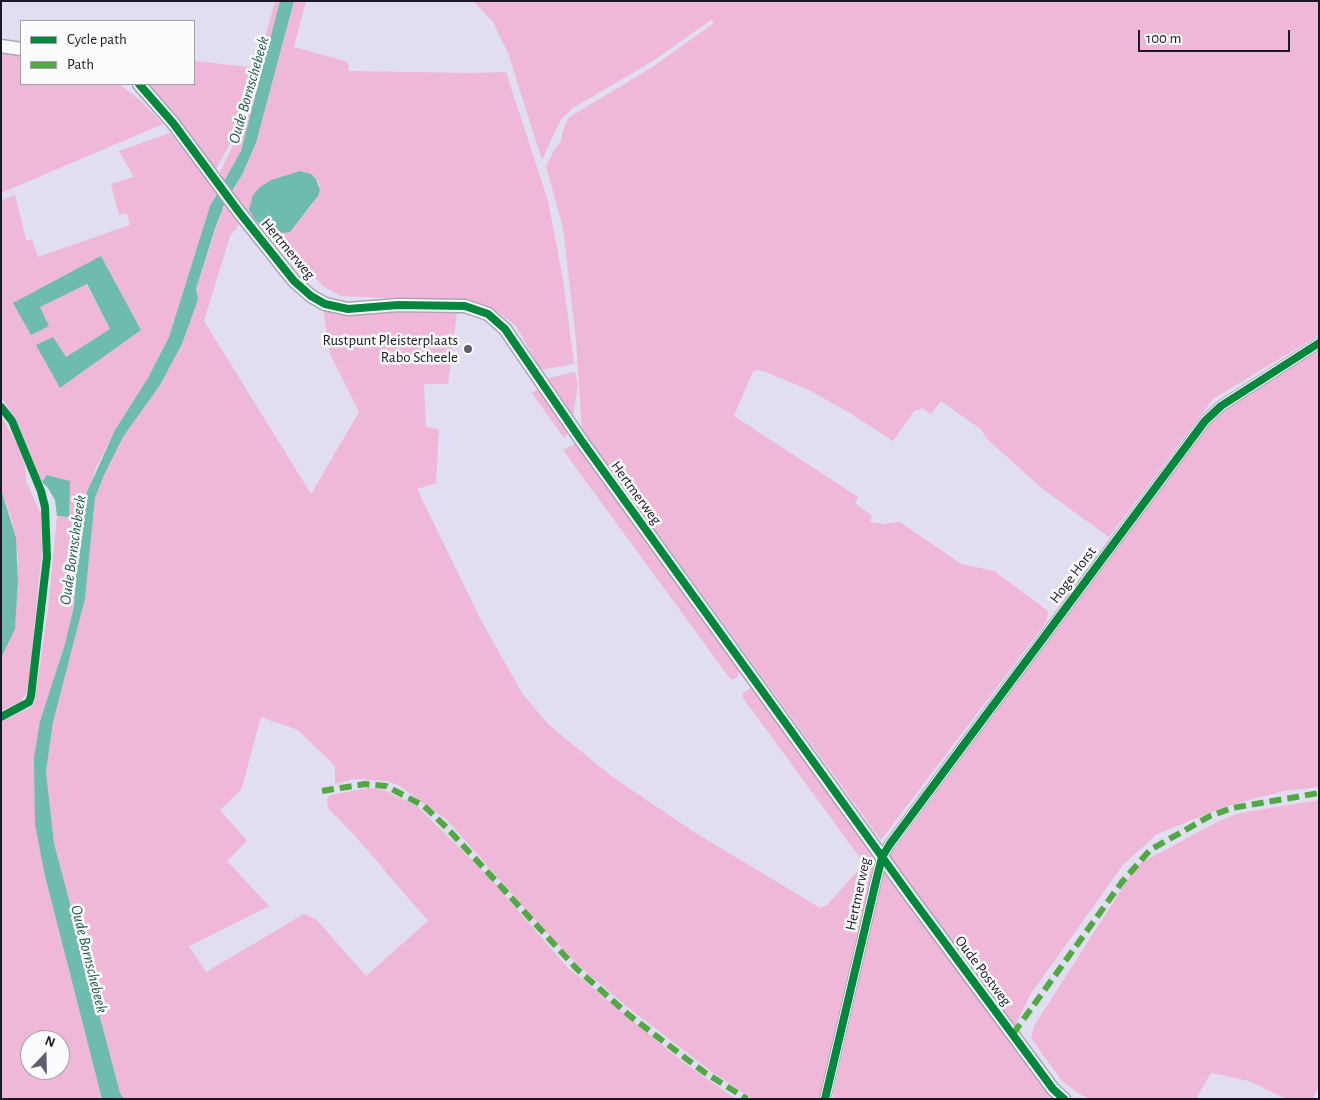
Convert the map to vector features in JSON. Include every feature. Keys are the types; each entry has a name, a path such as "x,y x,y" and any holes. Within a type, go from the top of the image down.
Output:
{"street":[{"path":"1,46 20,49"},
{"name":"Hertmerweg","path":"140,85 170,119 236,207 304,291 325,304 348,309 398,305 465,306 488,314 505,329 586,448 882,856 825,1099"},
{"name":"Hoge Horst","path":"882,856 1205,421 1221,406 1319,343"},
{"name":"Oude Postweg","path":"882,856 1053,1089 1064,1099"}],"shaded area":[{"path":"275,1 280,1 247,132 241,151 223,183 218,176 239,133"},
{"path":"280,1 294,1 256,143 242,175 225,202 215,229 196,289 198,299 182,344 160,385 123,437 95,498 85,599 53,722 46,772 54,843 120,1093 124,1099 102,1099 45,876 35,824 34,758 40,721 65,644 74,606 79,532 87,492 115,430 148,378 169,337 210,206 241,151"},
{"path":"294,1 306,1 294,47 348,62 349,71 506,72 548,201 563,279 574,364 541,370 516,326 502,315 485,306 460,301 340,296 323,286 284,245 268,236 231,193 242,175 256,143","holes":["300,171 311,174 319,183 320,190 312,205 290,232 271,180"]},
{"path":"473,1 1319,1 1319,335 1213,399 1109,537 1044,490 986,438 982,430 941,401 931,414 922,408 914,411 893,441 850,413 809,390 766,372 753,371 734,416 858,497 855,503 872,516 870,522 883,524 900,522 961,564 994,571 1048,611 1047,621 881,840 592,443 582,433 576,340 563,228 546,166 556,147 561,142 568,118 654,66 714,23 711,20 653,61 573,108 561,119 542,160 508,53 493,22"},
{"path":"1,51 20,55 20,85 120,85 141,101 163,124 1,193"},
{"path":"195,61 250,67 252,70 233,138 215,171 146,85 195,85"},
{"path":"170,133 217,192 210,206 169,337 148,378 115,430 95,470 79,532 74,605 65,644 40,721 45,876 102,1099 1,1099 1,722 31,707 35,699 48,610 57,516 68,517 70,481 48,475 42,482 16,420 1,397 1,201 15,195 26,240 32,240 38,257 130,225 127,214 133,212 119,215 111,184 134,177 119,151","holes":["101,256 141,330 60,388 66,357 110,329 86,284 40,307"]},
{"path":"300,171 311,174 316,179 320,190 318,196 290,232 282,233 269,230 256,221 249,210 253,195 260,187 271,180"},
{"path":"225,202 241,222 230,236 204,321 311,494 359,412 330,354 323,309 338,313 457,312 448,384 424,384 426,427 439,429 436,483 417,489 481,620 522,693 548,724 611,776 691,830 820,908 827,905 861,867 861,859 743,698 742,694 752,687 876,857 822,1099 753,1099 712,1072 630,1009 579,966 535,920 448,821 398,785 386,781 354,779 335,784 335,766 298,730 261,717 241,790 220,810 247,841 227,861 269,906 189,946 206,972 304,914 317,920 366,976 428,921 357,838 328,808 327,799 330,795 369,788 384,790 418,807 489,877 567,967 683,1062 736,1099 124,1099 120,1093 54,843 46,772 53,722 85,599 95,498 123,437 160,385 182,344 198,299 196,289"},
{"path":"101,256 141,330 60,388 36,345 53,337 66,357 110,329 87,284 40,307 49,326 31,335 13,303"},
{"path":"1319,348 1319,787 1284,791 1227,806 1157,834 1123,865 1030,995 1014,1028 888,858 1209,422 1221,409"},
{"path":"575,372 578,385 572,423 545,379"},
{"path":"538,389 567,432 566,437 564,438 532,393"},
{"path":"1,415 18,446 25,466 26,481 41,514 42,550 30,672 26,694 20,702 1,711 1,658 15,629 18,557 11,517 1,489"},
{"path":"575,444 739,671 737,678 731,680 563,450"},
{"path":"47,475 70,481 69,517 57,516 55,500 42,482"},
{"path":"1,489 16,538 18,581 15,629 1,658"},
{"path":"1319,800 1319,1085 1313,1099 1284,1098 1249,1081 1211,1073 1196,1099 1091,1099 1081,1095 1062,1081 1031,1038 1034,1026 1128,879 1141,863 1219,821 1240,813"},
{"path":"884,868 1019,1055 1054,1099 832,1099"}],"marked path":[{"path":"322,791 365,784 386,786 424,806 446,827 577,969 630,1016 704,1072 747,1099"},
{"path":"1013,1034 1122,882 1150,850 1210,816 1232,808 1319,793"}],"cycle path":[{"path":"140,85 173,123 239,212 294,281 311,296 325,304 348,309 398,305 465,306 488,314 505,329 581,440 911,897 1053,1089 1064,1099"},
{"path":"825,1099 882,857 890,844 1205,421 1221,406 1319,343"},
{"path":"1,407 12,421 41,491 45,507 47,557 31,696 29,702 1,717"}],"place":[{"name":"Rustpunt Pleisterplaats Rabo Scheele","path":"468,349"}],"water label":[{"name":"Oude Bornschebeek","path":"249,90"},
{"name":"Oude Bornschebeek","path":"73,550"},
{"name":"Oude Bornschebeek","path":"89,959"}]}
